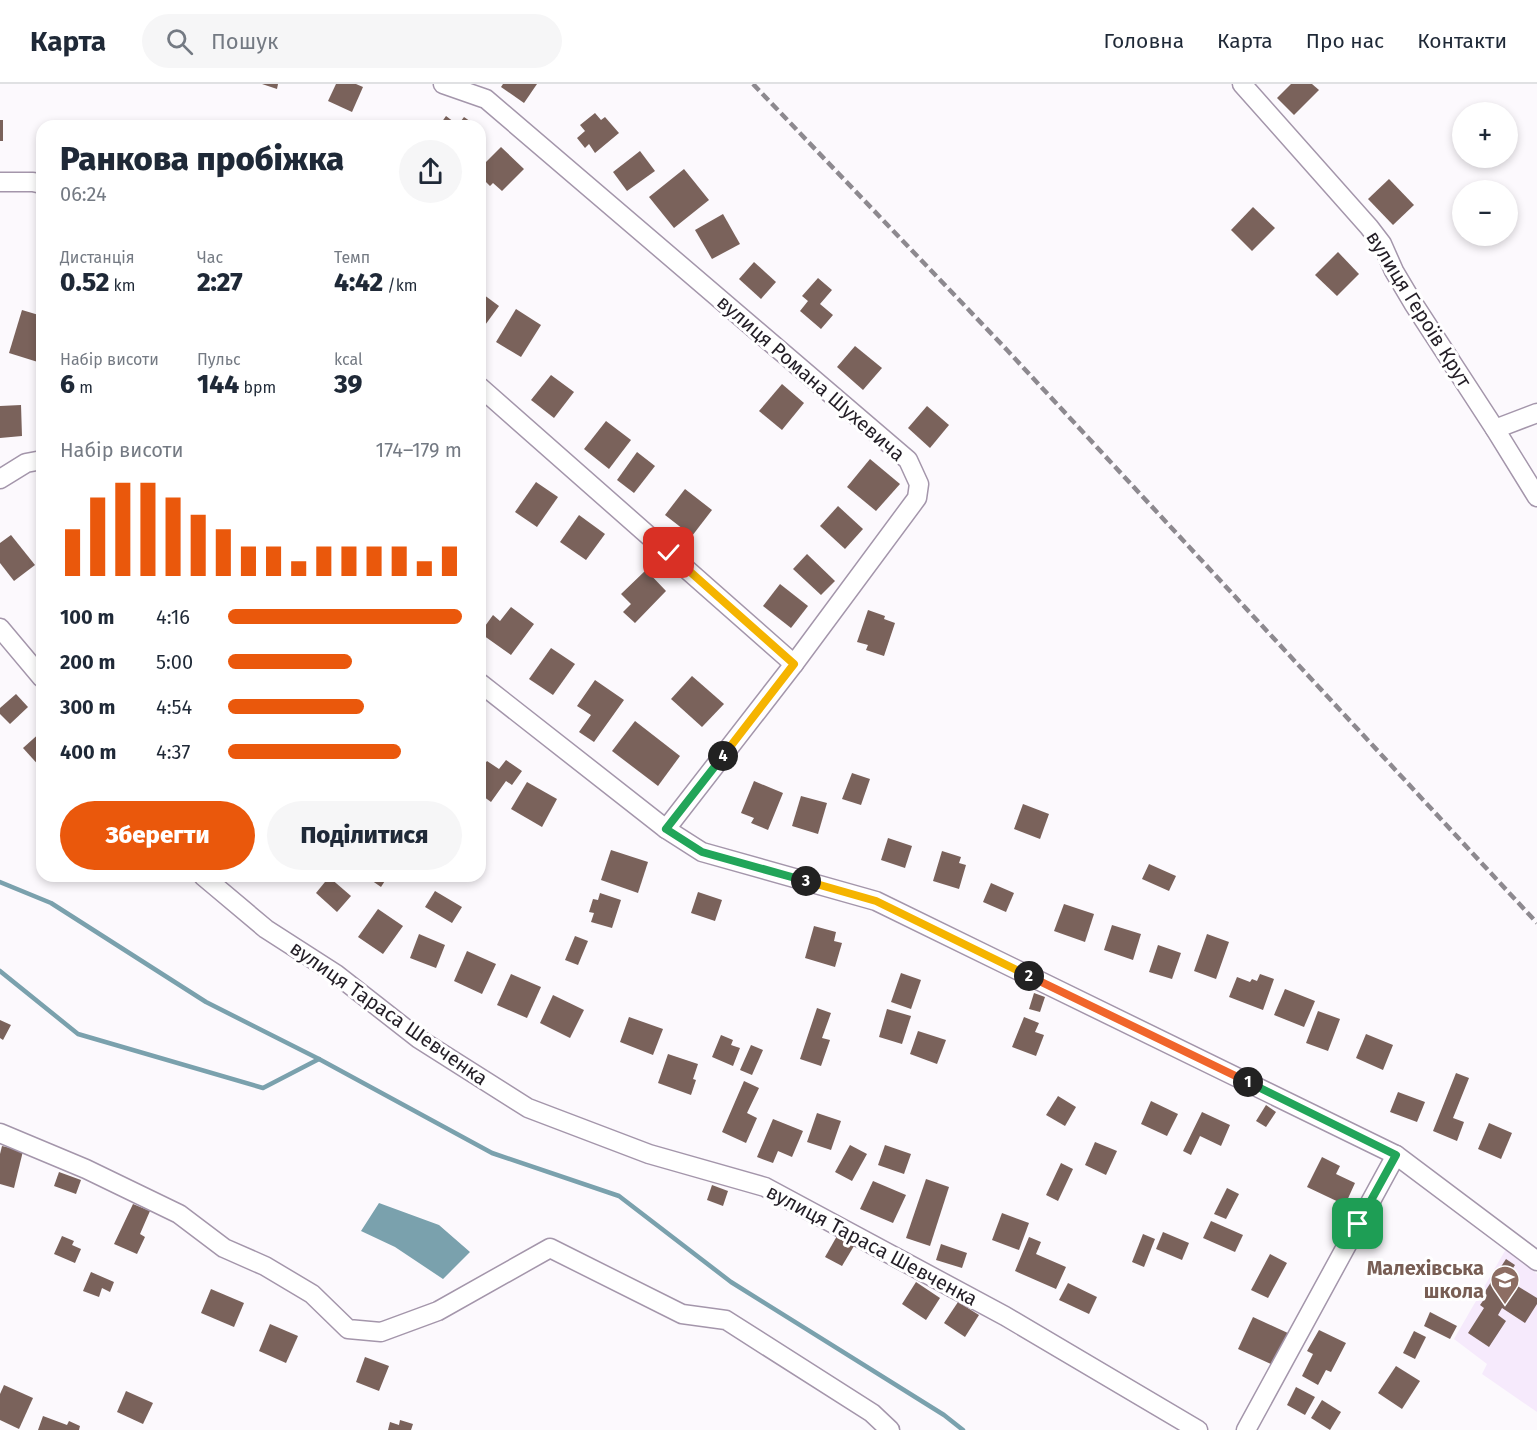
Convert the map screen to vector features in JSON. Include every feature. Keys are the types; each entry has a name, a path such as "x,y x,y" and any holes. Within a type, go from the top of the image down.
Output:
{"street":[{"name":"вулиця Романа Шухевича","path":"443,84 486,99 908,460 919,484 917,498 794,664 666,829"},
{"name":"вулиця Героїв Крут","path":"1242,84 1382,244 1394,271 1413,303 1537,497"},
{"path":"0,182 36,183"},
{"path":"486,392 794,664"},
{"path":"1495,429 1537,414"},
{"path":"0,479 26,463 36,461"},
{"path":"0,628 36,671"},
{"path":"486,688 666,829 702,852 876,901 1396,1155 1537,1261"},
{"name":"вулиця Тараса Шевченка","path":"209,882 266,929 336,974 419,1040 528,1108 649,1155 765,1187 1005,1316 1198,1430"},
{"path":"0,1133 86,1169 179,1214 224,1248 265,1266 312,1294 348,1329 381,1332 431,1314 550,1248 682,1314 726,1320 872,1413 890,1430"},
{"path":"1246,1430 1396,1155"}],"shaded area":[{"name":"Малехівська школа","path":"1506,1249 1537,1274 1537,1412 1482,1374 1487,1364 1454,1339"}],"water":[{"path":"379,1203 439,1225 470,1252 443,1279 395,1247 361,1231"}],"building":[{"path":"262,84 278,84 277,89"},
{"path":"336,84 356,84 363,87 352,112 328,101"},
{"path":"503,84 537,84 524,103 501,87"},
{"path":"1291,84 1312,84 1319,90 1294,115 1277,98"},
{"path":"595,113 601,120 605,117 619,133 595,153 589,144 585,148 577,138 585,131 580,125"},
{"path":"0,120 3,120 3,141 0,141"},
{"path":"501,147 524,169 502,191 493,183 490,186 486,182 486,162"},
{"path":"640,151 655,171 627,191 613,172"},
{"path":"684,169 709,200 674,228 649,197"},
{"path":"1389,179 1414,205 1393,225 1368,199"},
{"path":"1253,207 1275,228 1252,251 1231,230"},
{"path":"723,214 740,244 712,259 695,230"},
{"path":"1338,252 1359,274 1337,296 1315,275"},
{"path":"754,262 776,282 761,299 739,279"},
{"path":"818,278 832,290 820,304 833,315 821,329 800,311 808,301 802,296"},
{"path":"486,296 499,306 486,324"},
{"path":"516,309 541,325 521,357 496,342"},
{"path":"22,310 36,314 36,361 9,353"},
{"path":"855,346 882,368 863,390 837,367"},
{"path":"551,375 574,392 554,418 531,400"},
{"path":"782,384 804,403 782,430 759,411"},
{"path":"21,405 22,436 0,438 0,406"},
{"path":"927,406 949,425 930,448 908,428"},
{"path":"606,421 631,440 609,469 584,449"},
{"path":"637,452 655,466 634,493 617,480"},
{"path":"870,459 900,484 876,511 847,487"},
{"path":"536,482 558,497 537,527 515,512"},
{"path":"685,489 712,510 692,536 665,515"},
{"path":"838,506 863,529 845,549 820,526"},
{"path":"579,515 605,534 586,560 560,542"},
{"path":"11,535 35,565 14,581 0,563 0,543"},
{"path":"807,554 835,581 821,595 793,569"},
{"path":"646,570 666,591 635,623 623,612 631,604 621,594"},
{"path":"780,584 808,606 791,628 763,606"},
{"path":"511,607 534,624 511,655 486,637 486,625 493,615 500,621"},
{"path":"868,610 885,616 884,619 895,623 884,656 866,650 868,645 857,642"},
{"path":"551,648 575,664 553,695 529,679"},
{"path":"692,676 724,704 702,727 671,699"},
{"path":"595,680 624,700 594,742 579,732 591,715 577,706"},
{"path":"16,694 28,707 10,724 0,714 0,708"},
{"path":"635,721 680,756 658,786 612,751"},
{"path":"36,736 36,762 23,748"},
{"path":"506,760 522,771 512,785 506,781 491,802 486,798 486,762 499,769"},
{"path":"852,773 870,779 861,805 842,799"},
{"path":"754,781 783,793 768,830 751,823 754,818 741,813"},
{"path":"527,782 557,799 542,827 511,809"},
{"path":"801,796 827,803 818,834 792,826"},
{"path":"1023,804 1049,814 1040,839 1014,829"},
{"path":"888,838 912,846 905,868 881,860"},
{"path":"611,850 648,862 638,893 601,880"},
{"path":"942,851 961,857 959,863 966,865 959,889 933,881"},
{"path":"1149,864 1176,876 1169,891 1142,879"},
{"path":"325,882 335,882 351,896 337,912 316,893"},
{"path":"374,882 384,882 381,887"},
{"path":"991,883 1014,893 1006,912 983,902"},
{"path":"435,891 462,907 452,923 425,907"},
{"path":"698,892 722,900 715,921 691,913"},
{"path":"600,893 621,900 612,928 591,922 594,913 589,912 593,899 598,900"},
{"path":"1064,904 1094,914 1085,942 1054,931"},
{"path":"378,909 403,926 383,954 358,937"},
{"path":"1112,925 1141,934 1133,960 1104,950"},
{"path":"814,926 836,932 834,941 842,943 835,967 805,958"},
{"path":"419,934 445,945 436,968 410,958"},
{"path":"1207,934 1229,942 1216,979 1194,971"},
{"path":"575,936 588,941 578,965 565,960"},
{"path":"1158,945 1181,953 1172,979 1149,972"},
{"path":"467,951 496,964 482,994 454,981"},
{"path":"901,973 921,980 911,1009 891,1002"},
{"path":"511,974 541,987 527,1018 497,1005"},
{"path":"1260,974 1274,979 1263,1010 1229,997 1237,977 1250,982 1252,979 1257,981"},
{"path":"1285,989 1315,1001 1304,1027 1274,1015"},
{"path":"1034,993 1045,997 1040,1012 1029,1009"},
{"path":"553,995 584,1010 570,1038 540,1023"},
{"path":"817,1008 831,1013 822,1038 830,1040 821,1066 800,1059"},
{"path":"887,1009 911,1016 902,1044 879,1037"},
{"path":"1318,1011 1340,1019 1328,1051 1306,1043"},
{"path":"629,1017 663,1029 653,1055 620,1042"},
{"path":"1024,1017 1039,1023 1035,1032 1044,1035 1036,1056 1012,1047"},
{"path":"0,1020 11,1025 3,1040 0,1038"},
{"path":"918,1031 946,1040 937,1064 910,1054"},
{"path":"1366,1034 1393,1045 1383,1070 1356,1058"},
{"path":"721,1035 733,1040 731,1045 740,1048 733,1066 712,1057"},
{"path":"751,1045 763,1050 752,1075 740,1070"},
{"path":"668,1054 698,1064 691,1095 658,1083"},
{"path":"1456,1073 1469,1078 1453,1118 1464,1122 1457,1141 1433,1131"},
{"path":"744,1081 759,1088 747,1113 757,1118 746,1143 722,1132"},
{"path":"1398,1092 1425,1102 1417,1122 1390,1112"},
{"path":"1058,1096 1076,1107 1065,1126 1046,1115"},
{"path":"1151,1101 1178,1114 1167,1136 1141,1124"},
{"path":"1266,1105 1276,1112 1266,1127 1256,1121"},
{"path":"1202,1112 1230,1125 1221,1146 1200,1136 1191,1155 1183,1151"},
{"path":"817,1113 841,1121 831,1150 807,1142"},
{"path":"773,1119 803,1131 792,1157 778,1151 773,1163 757,1157"},
{"path":"1489,1123 1512,1133 1501,1159 1478,1149"},
{"path":"1095,1142 1117,1151 1106,1175 1085,1165"},
{"path":"850,1145 867,1154 852,1181 835,1172"},
{"path":"885,1145 911,1154 904,1174 878,1165"},
{"path":"2,1146 23,1151 14,1188 0,1184"},
{"path":"1322,1157 1340,1166 1336,1174 1355,1183 1345,1205 1307,1187"},
{"path":"1061,1163 1073,1169 1058,1201 1046,1195"},
{"path":"59,1172 81,1180 76,1194 54,1186"},
{"path":"926,1179 949,1187 930,1246 906,1238"},
{"path":"873,1181 906,1195 893,1223 860,1209"},
{"path":"712,1185 728,1191 723,1206 707,1200"},
{"path":"1227,1188 1239,1194 1226,1219 1214,1214"},
{"path":"133,1204 150,1211 140,1234 145,1237 137,1254 114,1244"},
{"path":"1002,1213 1029,1223 1019,1250 992,1240"},
{"path":"1211,1221 1243,1235 1235,1252 1203,1238"},
{"path":"1163,1232 1189,1243 1182,1260 1156,1249"},
{"path":"1143,1234 1155,1239 1144,1267 1132,1262"},
{"path":"62,1236 74,1241 72,1245 81,1249 75,1263 54,1254"},
{"path":"837,1236 854,1246 842,1266 825,1257"},
{"path":"1029,1237 1041,1242 1036,1254 1066,1267 1056,1289 1015,1271"},
{"path":"941,1244 967,1253 962,1268 936,1260"},
{"path":"1270,1254 1287,1263 1268,1298 1251,1290"},
{"path":"1506,1259 1515,1265 1506,1279 1537,1298 1537,1304 1525,1323 1502,1308 1498,1315 1506,1321 1489,1347 1468,1333 1484,1308 1480,1305 1485,1298 1482,1296"},
{"path":"91,1272 114,1282 110,1292 102,1288 99,1297 83,1291"},
{"path":"916,1282 940,1298 926,1320 902,1304"},
{"path":"1068,1283 1097,1297 1089,1314 1059,1300"},
{"path":"211,1289 244,1303 234,1327 201,1313"},
{"path":"958,1302 979,1315 965,1337 944,1323"},
{"path":"1430,1312 1457,1326 1450,1339 1424,1326"},
{"path":"1253,1317 1290,1334 1275,1366 1238,1349"},
{"path":"270,1324 298,1336 286,1363 259,1351"},
{"path":"1319,1330 1346,1343 1331,1372 1326,1370 1318,1385 1302,1376 1313,1354 1307,1351"},
{"path":"1414,1331 1426,1337 1415,1359 1403,1353"},
{"path":"365,1357 389,1366 379,1391 356,1382"},
{"path":"1396,1366 1420,1381 1402,1409 1378,1393"},
{"path":"4,1385 33,1398 19,1429 0,1420 0,1394"},
{"path":"1296,1387 1315,1397 1305,1415 1287,1405"},
{"path":"126,1391 153,1403 143,1424 117,1412"},
{"path":"1322,1400 1341,1412 1330,1430 1311,1418"},
{"path":"43,1416 67,1425 69,1421 80,1426 79,1430 38,1430"},
{"path":"400,1420 413,1424 411,1430 388,1430 390,1422 399,1425"}],"waterway":[{"path":"0,882 51,903 206,1002 319,1059"},
{"path":"0,971 78,1034 263,1088 319,1059 492,1153 619,1196 731,1282 944,1415 963,1430"}],"railway":[{"path":"753,84 1007,350 1537,923"}],"place":[{"name":"Малехівська школа","path":"1505,1306"}],"route":[{"path":"669,553 794,664 666,829 702,852 876,901 1396,1155 1358,1224"}]}
